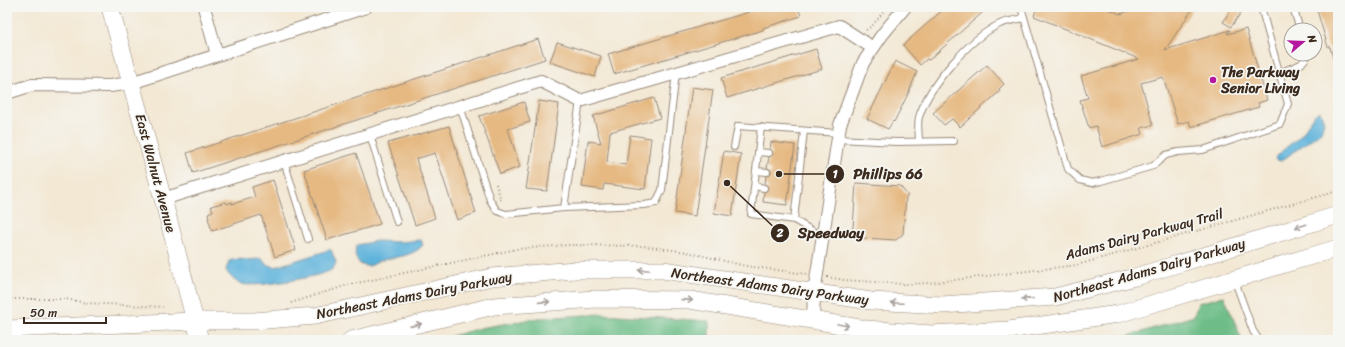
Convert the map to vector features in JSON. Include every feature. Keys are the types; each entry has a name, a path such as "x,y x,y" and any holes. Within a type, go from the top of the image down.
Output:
{"main road":[{"name":"East Walnut Avenue","path":"110,7 164,199 200,340"},
{"name":"Northeast Adams Dairy Parkway","path":"7,329 195,321 254,321 316,316 492,277 575,270 663,270 871,301 942,305 1055,297 1135,277 1338,215"},
{"name":"Northeast Adams Dairy Parkway","path":"351,340 494,306 596,299 690,300 866,329 931,334 1009,330 1118,314 1338,248"}],"street":[{"path":"204,7 217,55"},
{"path":"7,93 32,85 110,86 131,83 366,7"},
{"path":"812,320 814,293 839,136 851,93 863,63 905,7"},
{"path":"164,199 541,81 580,101 839,26 873,48"}],"lane":[{"path":"1021,7 1068,169 1080,180 1092,183 1153,166 1166,155 1178,152 1203,150 1280,124 1288,104 1261,7"},
{"path":"1293,7 1298,22"},
{"path":"919,141 918,118 933,86 942,75 990,30 1001,23 1024,18"},
{"path":"1280,73 1303,62"},
{"path":"460,106 490,200 497,211 506,214 564,208 644,205 656,203 662,190 676,73"},
{"path":"564,208 580,101"},
{"path":"734,147 738,126 804,131 839,136 919,141 954,141"},
{"path":"761,127 752,214 794,220 823,237"},
{"path":"794,220 804,131"},
{"path":"370,135 397,222"},
{"path":"758,152 769,153"},
{"path":"794,156 801,157"},
{"path":"284,162 308,239"},
{"path":"756,171 767,172"},
{"path":"792,175 799,176"},
{"path":"755,186 764,188"},
{"path":"790,190 797,191"},
{"path":"1234,280 1253,331 1259,340"}],"path":[{"path":"865,30 872,26 887,7"},
{"path":"496,184 502,203"},
{"name":"Adams Dairy Parkway Trail","path":"832,278 904,284 930,283 1077,265 1338,191"},
{"path":"7,300 66,299 86,303 169,308"}],"green space":[{"path":"1224,296 1242,340 1115,340 1194,316 1198,303"},
{"path":"601,314 709,321 709,340 438,340 480,328 539,318"}],"water":[{"path":"1320,111 1324,122 1321,132 1281,161 1275,159 1301,135 1311,119"},
{"path":"421,240 423,245 414,252 379,261 369,266 361,264 356,259 355,252 357,245 377,241 399,242"},
{"path":"331,250 336,262 333,268 325,273 302,279 249,285 242,284 234,280 226,270 229,261 233,260 253,260 261,258 266,264 275,267"}],"building":[{"path":"766,7 798,7 801,16 763,28 763,30 614,74 608,54"},
{"path":"946,7 978,7 983,12 929,60 927,59 920,65 903,45"},
{"name":"The Parkway Senior Living","path":"1037,7 1104,7 1120,14 1141,7 1194,7 1165,50 1230,30 1227,34 1246,29 1267,100 1258,103 1259,107 1191,127 1189,121 1178,124 1163,77 1141,83 1153,125 1141,128 1143,134 1102,147 1096,126 1089,128 1080,100 1088,98 1081,76 1139,59 1034,16"},
{"path":"1232,7 1245,7 1231,27 1223,22"},
{"path":"1316,7 1338,7 1338,66 1335,66 1330,47 1328,47 1323,30 1323,22 1320,22"},
{"path":"538,39 545,59 193,173 187,153"},
{"path":"557,42 601,56 595,77 550,62"},
{"path":"816,49 822,69 727,98 721,78"},
{"path":"895,61 917,72 894,122 893,121 888,129 867,119"},
{"path":"987,65 1004,84 999,89 1000,91 960,127 952,119 944,125 933,113"},
{"path":"692,87 713,90 695,216 675,213"},
{"path":"654,98 660,118 610,132 607,162 626,165 630,135 651,138 645,189 604,184 603,190 582,187 588,141 601,143 593,116"},
{"path":"539,101 559,104 547,191 526,189"},
{"path":"524,102 530,122 508,129 520,167 500,174 479,116"},
{"path":"449,126 476,213 457,220 435,153 416,159 435,218 415,225 388,143"},
{"path":"771,142 795,145 787,205 763,202 764,192 768,189 765,184 766,176 771,173 771,170 767,168 769,157 773,154 770,149"},
{"path":"724,151 741,154 732,216 714,213"},
{"path":"356,153 380,224 327,240 304,170"},
{"path":"273,180 296,250 275,257 261,215 212,231 208,218 208,213 213,211 211,206 226,202 227,204 232,202 232,204 255,197 252,187"},
{"path":"856,183 900,186 908,196 906,197 903,234 896,240 863,238 860,240 851,229 853,228"}],"place":[{"name":"The Parkway Senior Living","path":"1213,80"},
{"name":"Phillips 66","path":"779,174"},
{"name":"Speedway","path":"727,183"}]}
